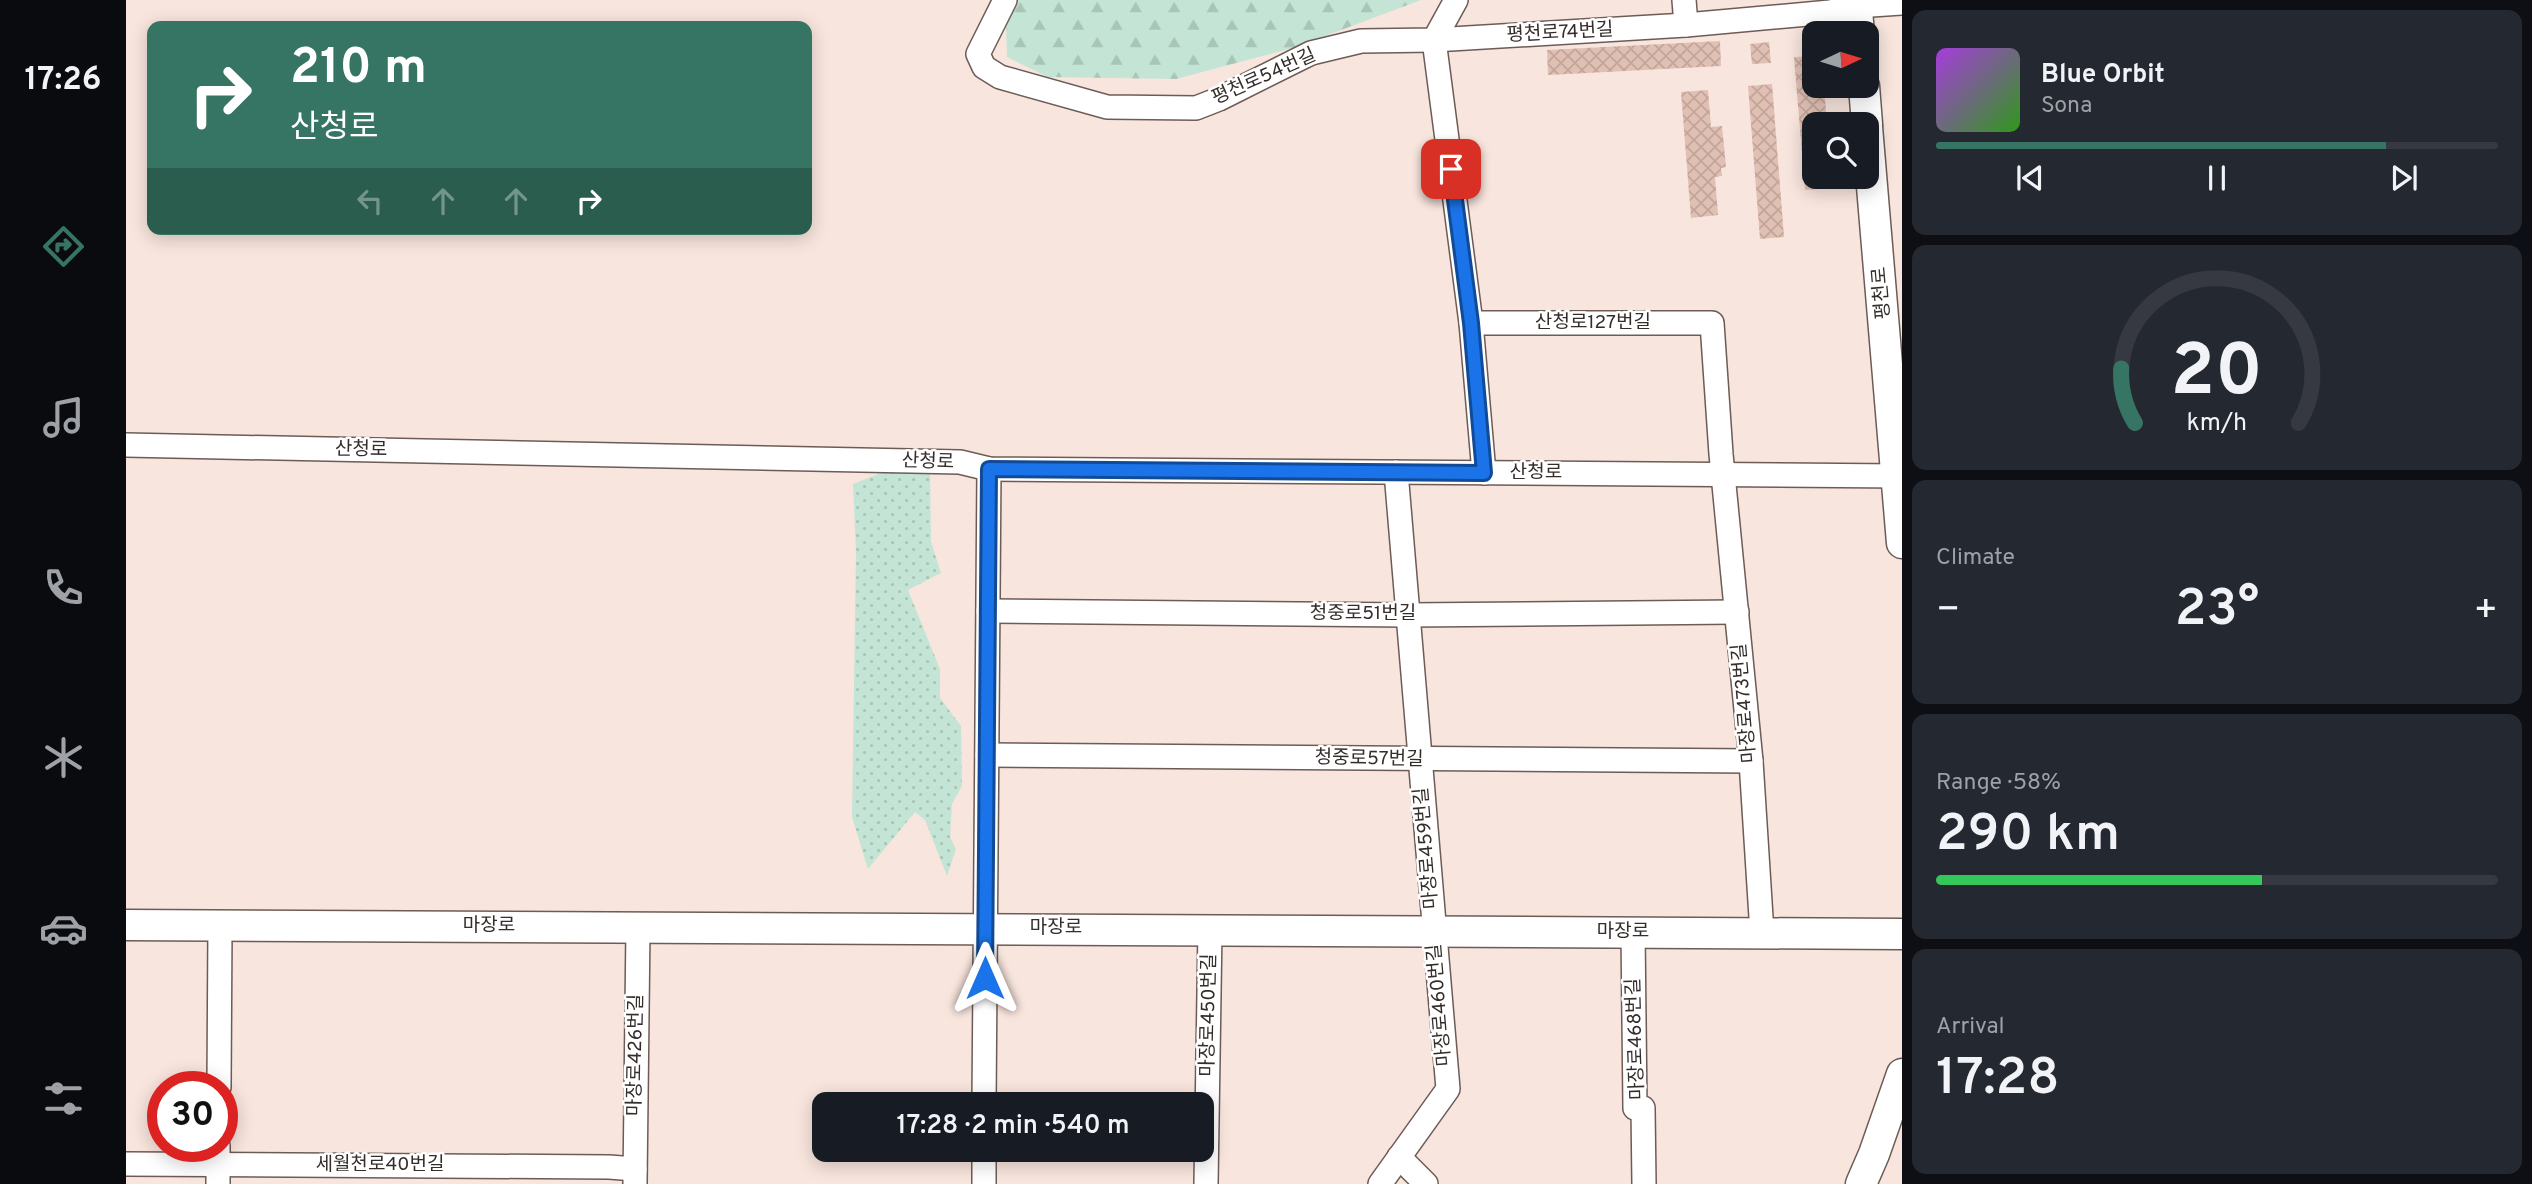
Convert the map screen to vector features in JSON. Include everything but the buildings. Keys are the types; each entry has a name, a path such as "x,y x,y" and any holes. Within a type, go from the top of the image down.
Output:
{"main road":[{"name":"평천로","path":"1873,189 1900,476 1902,543"},
{"name":"마장로","path":"126,925 1902,933"},
{"path":"1861,1184 1902,1074"}],"street":[{"name":"평천로54번길","path":"1005,0 978,54 984,67 1000,77 1107,107 1196,108 1311,53 1362,41 1434,40"},
{"path":"1457,0 1434,40 1471,323 1484,473"},
{"path":"1684,0 1686,25"},
{"name":"평천로74번길","path":"1434,40 1686,25 1830,12 1857,13 1902,3"},
{"name":"산청로127번길","path":"1471,323 1712,323 1723,474"},
{"name":"산청로","path":"126,445 960,462 989,469 1900,476"},
{"path":"984,1092 989,469"},
{"name":"마장로459번길","path":"1396,472 1434,931"},
{"name":"마장로473번길","path":"1723,474 1751,761 1762,933"},
{"name":"청중로51번길","path":"988,611 1408,615 1737,612"},
{"name":"청중로57번길","path":"987,755 1751,761"},
{"path":"219,1071 220,926"},
{"name":"마장로426번길","path":"635,1177 638,927"},
{"name":"마장로450번길","path":"1206,1184 1210,929"},
{"name":"마장로460번길","path":"1380,1184 1448,1088 1434,931"},
{"name":"마장로468번길","path":"1633,932 1635,1108 1643,1108 1644,1184"},
{"path":"1399,1157 1426,1184"},
{"path":"984,1162 984,1184"},
{"name":"세월천로40번길","path":"126,1164 609,1167 635,1177"}],"green space":[{"path":"1012,0 1421,0 1293,48 1176,79 1048,77 1007,57 1006,23"},
{"path":"901,465 930,467 931,542 941,573 908,590 940,669 940,698 961,726 962,786 952,804 950,837 956,849 947,876 925,820 915,812 868,869 852,817 856,551 853,484"}],"route":[{"path":"985,978 989,469 1484,473 1471,323 1451,169"}]}
